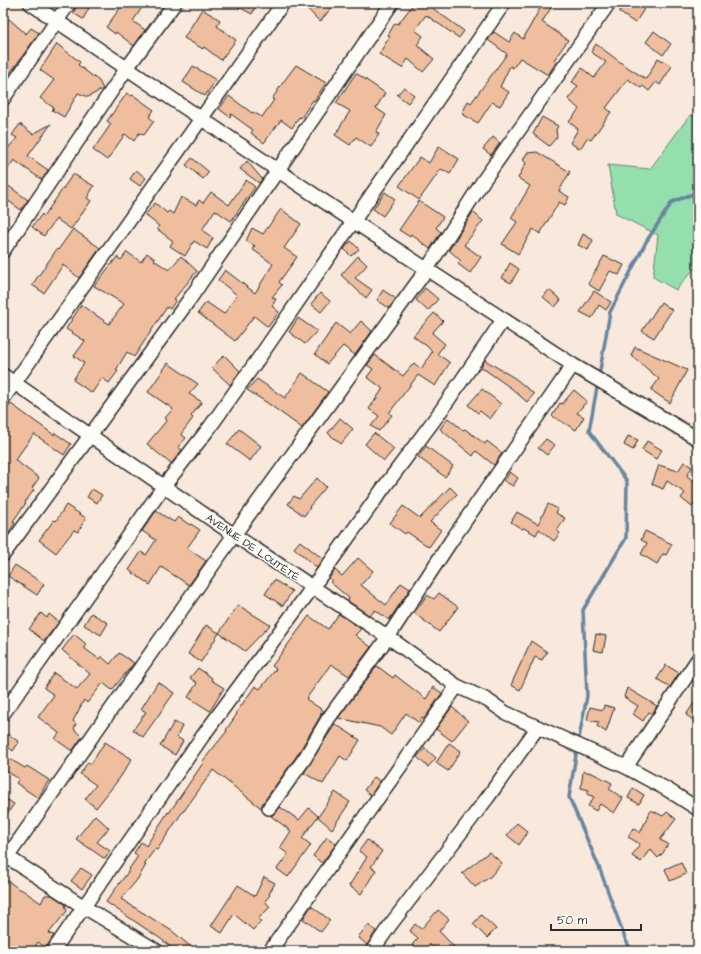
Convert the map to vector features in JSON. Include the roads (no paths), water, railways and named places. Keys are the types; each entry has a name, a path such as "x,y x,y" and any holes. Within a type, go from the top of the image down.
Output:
{"street":[{"path":"30,3 277,170 503,320 573,365 698,439"},
{"path":"3,99 69,3"},
{"path":"3,250 127,68 174,3"},
{"path":"3,399 283,3"},
{"path":"3,555 189,300 392,3"},
{"path":"3,714 164,486 210,426 256,361 504,3"},
{"path":"157,951 4,858 234,535 427,269 483,181 609,3"},
{"path":"53,951 202,737 440,412 503,320"},
{"path":"269,808 305,758 341,700 388,637 450,541 573,365"},
{"name":"AVENUE DE LOUTÉTÉ","path":"3,375 234,535 388,637 457,686 487,700 506,713 626,768 668,790 698,809"},
{"path":"626,768 698,659"},
{"path":"270,951 457,686"},
{"path":"372,951 488,797 538,727"}],"waterway":[{"path":"599,376 610,312 646,242 672,202 698,192"},
{"path":"578,743 587,696 583,610 626,538 627,481 589,431 598,382"},
{"path":"577,749 569,797 599,867 626,941 632,951"}]}
